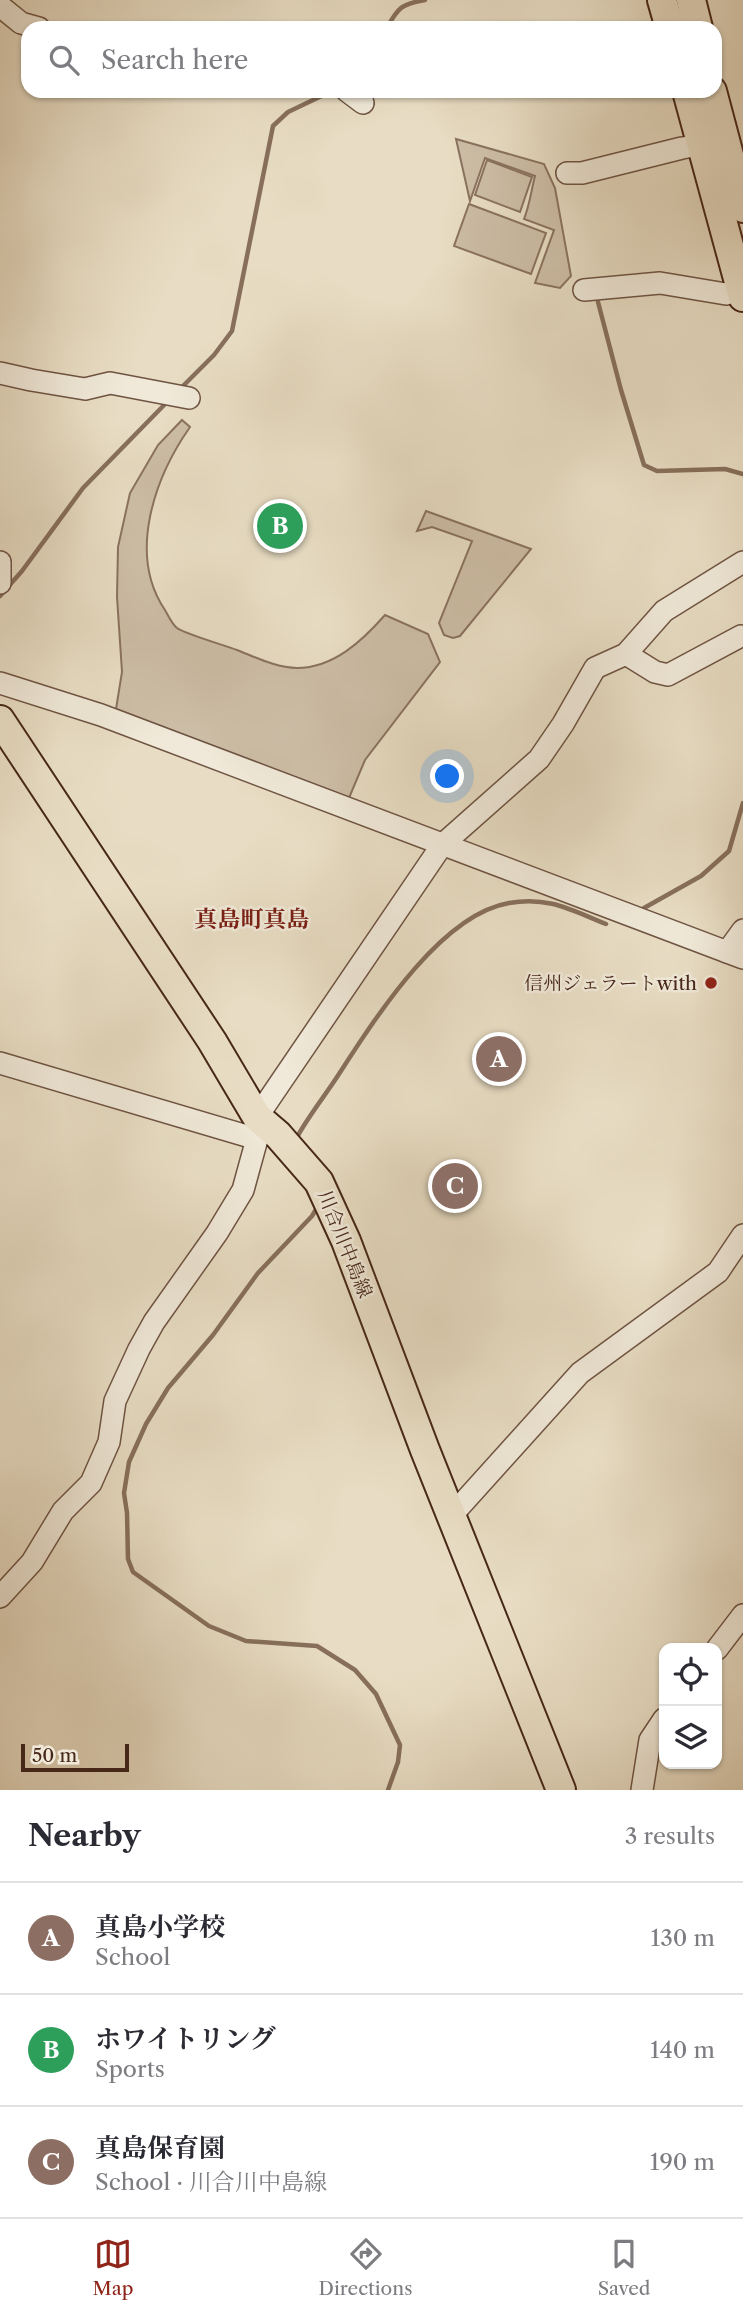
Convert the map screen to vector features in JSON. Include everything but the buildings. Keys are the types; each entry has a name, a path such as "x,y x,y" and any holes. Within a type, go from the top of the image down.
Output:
{"main road":[{"path":"662,0 668,21"},
{"path":"691,0 696,21"},
{"path":"689,98 742,293"},
{"path":"714,98 743,208"},
{"name":"川合川中島線","path":"0,720 212,1041 257,1128 278,1135 319,1182 346,1241 425,1450 561,1790"}],"street":[{"path":"8,6 21,23"},
{"path":"568,173 582,173 701,145"},
{"path":"584,290 660,283 726,294 742,293"},
{"path":"0,373 85,389 110,383 181,396"},
{"path":"0,562 0,583"},
{"path":"0,1597 32,1562 63,1511 91,1483 109,1442 115,1401 139,1349 243,1190 257,1128 442,845 539,759 596,667 626,654 664,611 743,562"},
{"path":"626,654 655,672 668,675 741,636"},
{"path":"0,683 101,715 735,955 743,930"},
{"path":"0,1063 257,1128"},
{"path":"452,1515 580,1373 718,1272 743,1235"},
{"path":"722,1643 743,1615"},
{"path":"642,1790 650,1740 659,1726"}],"shaded area":[{"path":"456,139 544,164 555,188 571,276 560,288 535,283 554,230 524,219 535,176 485,158 470,201"},
{"path":"487,160 532,177 520,212 475,195"},
{"path":"469,204 546,233 531,274 454,246"},
{"path":"182,420 190,427 177,447 157,492 147,541 148,565 154,588 177,628 266,662 297,668 323,663 347,651 385,615 428,634 440,662 365,760 349,798 116,709 122,672 117,597 118,547 130,493 158,445"},
{"path":"426,511 531,549 460,636 453,638 444,635 439,623 472,541 432,527 417,531"}],"waterway":[{"path":"391,21 402,8 425,0"},
{"path":"180,389 214,355 232,331 273,126 288,112 317,98"},
{"path":"598,302 644,465 657,471 725,469 743,474"},
{"path":"0,596 22,571 83,488 169,400"},
{"path":"644,908 701,876 729,851 743,803"},
{"path":"296,1139 389,1001 433,949 458,928 483,912 523,901 548,903 570,909 606,924"},
{"path":"318,1206 312,1216 258,1273 213,1335 168,1388 146,1424 129,1462 124,1493 128,1559 133,1572 209,1626 246,1641 317,1646 355,1670 376,1694 400,1745 398,1762 388,1790"}],"place":[{"name":"ホワイトリング","path":"280,526"},
{"name":"信州ジェラートwith","path":"711,983"},
{"name":"真島小学校","path":"499,1059"},
{"name":"真島保育園","path":"455,1186"}],"district":[{"name":"真島町真島","path":"252,919"}]}
